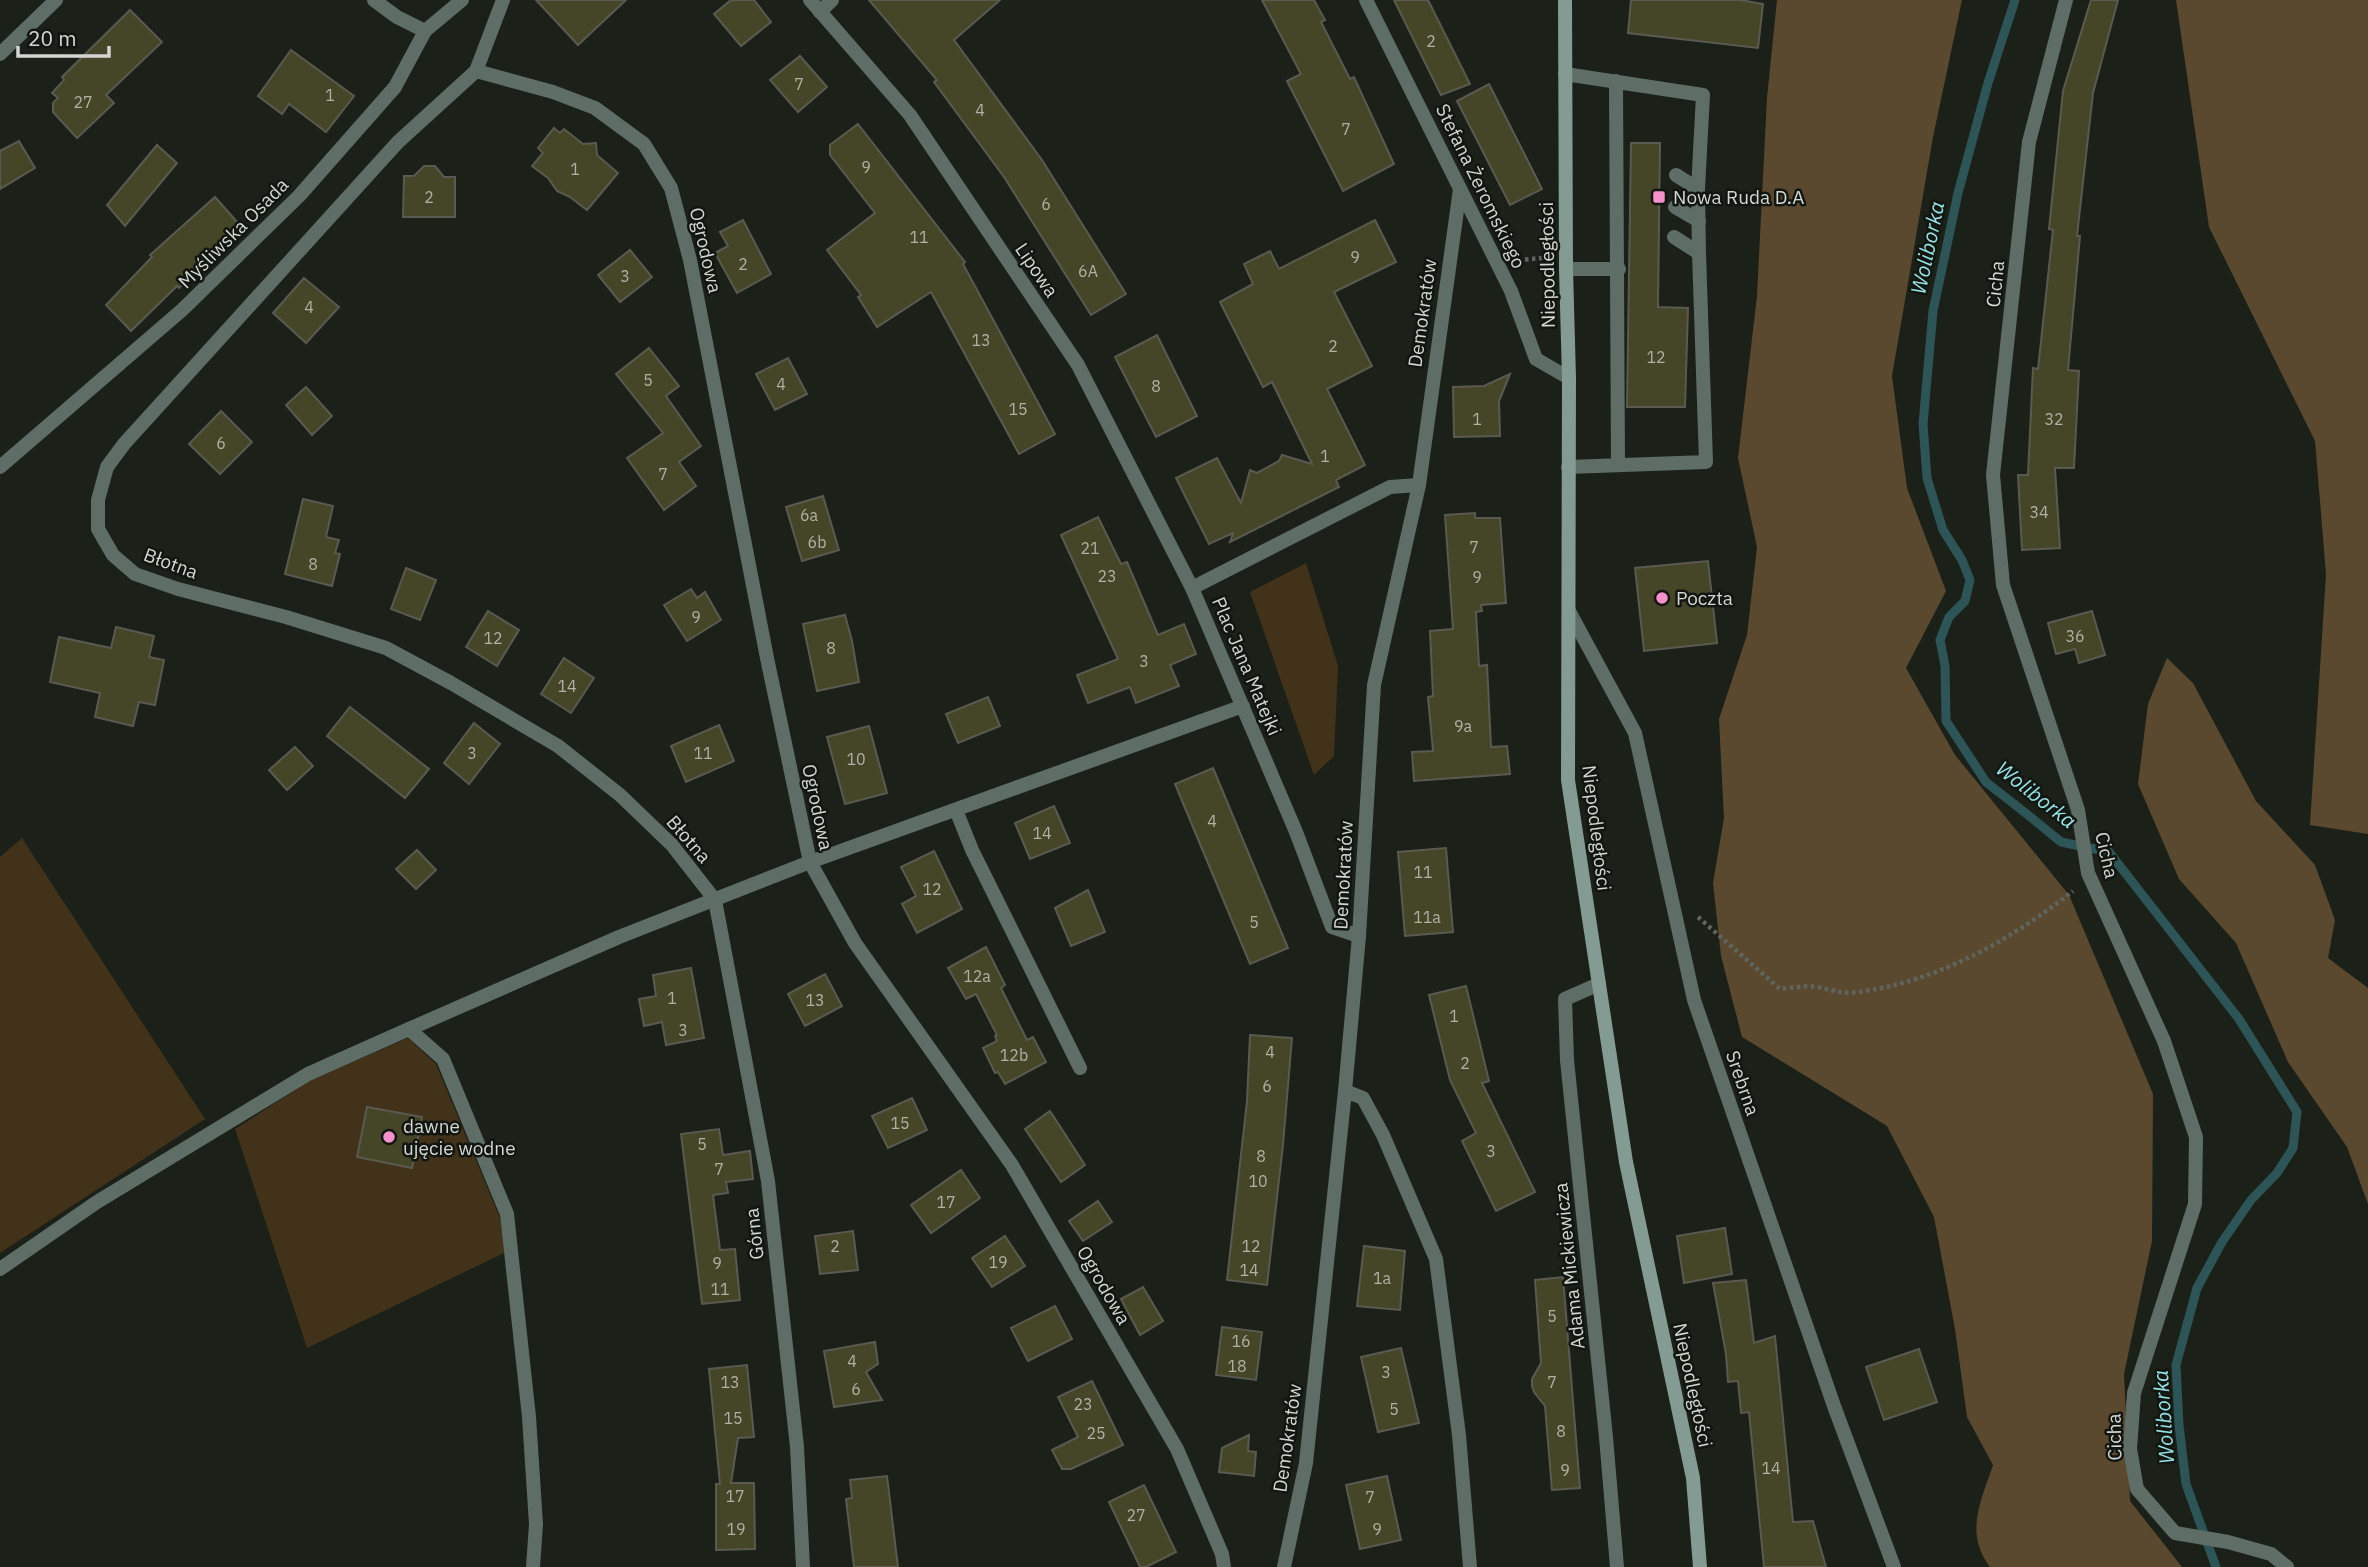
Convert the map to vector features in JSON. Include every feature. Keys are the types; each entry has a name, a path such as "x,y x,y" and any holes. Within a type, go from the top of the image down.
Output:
{"street":[{"path":"0,54 56,0"},
{"path":"374,0 397,17 425,31"},
{"name":"Myśliwska Osada","path":"0,467 183,310 299,196 395,87 425,31 461,0"},
{"path":"476,71 503,0"},
{"name":"Lipowa","path":"810,0 910,115 1078,365 1192,588"},
{"path":"820,12 832,0"},
{"name":"Stefana Żeromskiego","path":"1366,0 1511,291 1536,359 1569,378"},
{"name":"Niepodległości","path":"1565,0 1569,378 1568,780 1626,1163 1693,1478 1700,1567"},
{"name":"Cicha","path":"2066,0 2029,142 1993,475 2003,585 2078,810 2089,876 2164,1041 2196,1137 2195,1204 2134,1393 2130,1448 2137,1489 2175,1533 2228,1542 2271,1554 2287,1567"},
{"name":"Ogrodowa","path":"476,71 553,92 595,108 645,144 671,188 690,260 810,862 855,943 1012,1165 1177,1449 1222,1554 1224,1567"},
{"name":"Błotna","path":"476,71 398,142 124,444 107,467 99,500 98,529 113,555 135,574 178,589 286,617 386,648 558,746 620,795 654,828 715,900"},
{"path":"1565,74 1703,95 1698,188 1706,462 1568,467"},
{"path":"1616,81 1618,465"},
{"path":"1675,175 1698,188"},
{"name":"Demokratów","path":"1284,1567 1306,1462 1345,1091 1359,936 1374,685 1419,485 1460,189"},
{"path":"1675,207 1699,221"},
{"path":"1674,237 1699,253"},
{"path":"1566,269 1619,269"},
{"name":"Plac Jana Matejki","path":"1359,936 1332,927 1296,832 1192,588 1390,487 1419,485"},
{"name":"Srebrna","path":"1569,611 1635,733 1694,1000 1834,1406 1894,1567"},
{"path":"0,1269 97,1202 308,1074 619,937 810,862 1243,706"},
{"path":"956,810 972,850 1080,1068"},
{"name":"Górna","path":"715,900 768,1181 797,1447 803,1567"},
{"name":"Adama Mickiewicza","path":"1599,984 1564,999 1567,1060 1617,1567"},
{"path":"409,1029 443,1059 507,1214 530,1417 536,1524 533,1567"},
{"path":"1345,1091 1363,1098 1383,1135 1436,1259 1459,1435 1470,1567"}],"path":[{"path":"1514,261 1543,260 1542,248"},
{"path":"1697,916 1780,989 1815,986 1839,994 1866,991 1927,976 1974,954 2009,936 2089,876"}],"shaded area":[{"path":"1777,0 1962,0 1933,137 1892,376 1907,488 1946,591 1906,668 1955,755 2069,895 2153,1094 2152,1241 2124,1374 2130,1501 2182,1567 1990,1567 1982,1554 1976,1529 1980,1504 1993,1465 1967,1417 1955,1329 1934,1217 1887,1126 1742,1037 1721,956 1713,883 1724,818 1719,719 1747,635 1757,547 1738,458 1757,296 1767,98"},
{"path":"2176,0 2368,0 2368,834 2310,825 2326,574 2315,441 2209,227"},
{"path":"1306,563 1338,666 1334,756 1314,775 1250,592"},
{"path":"2167,658 2193,683 2256,801 2315,865 2335,920 2328,958 2368,988 2368,1204 2347,1147 2288,1062 2236,943 2179,879 2138,784 2148,704"},
{"path":"22,838 205,1119 0,1253 0,857"},
{"path":"408,1038 436,1064 500,1218 506,1252 307,1348 235,1129 311,1080"}],"building":[{"path":"536,0 626,0 578,45"},
{"path":"731,0 754,0 771,22 741,46 714,14"},
{"path":"869,0 1000,0 954,40 1042,160 1126,294 1091,315 1004,177 934,82 937,80"},
{"path":"1262,0 1314,0 1325,20 1321,22 1350,79 1354,77 1394,164 1343,191 1287,81 1301,74"},
{"path":"1394,0 1428,0 1470,84 1441,95"},
{"path":"1631,0 1741,0 1763,4 1758,48 1628,33"},
{"path":"2091,0 2118,0 2093,93 2077,236 2080,236 2068,370 2079,371 2074,468 2055,468 2060,548 2022,550 2018,475 2028,475 2033,368 2038,369 2053,230 2049,229 2063,91"},
{"path":"130,10 162,42 106,95 114,103 77,138 53,112 53,103 58,98 52,93 64,80 62,77"},
{"path":"291,50 354,96 326,132 289,104 282,114 258,96"},
{"path":"800,56 827,87 798,112 770,80"},
{"path":"1489,84 1542,189 1510,205 1457,101"},
{"path":"858,124 965,262 963,264 1055,434 1019,454 931,292 877,327 858,297 861,295 827,250 875,213 830,155 830,145"},
{"path":"554,128 560,133 564,129 583,144 596,143 597,155 618,173 587,210 557,191 548,178 532,166 543,153 538,148"},
{"path":"19,141 35,168 0,189 0,151"},
{"path":"1631,143 1660,143 1658,307 1688,308 1685,407 1627,407"},
{"path":"157,145 177,163 125,226 107,205"},
{"path":"424,166 435,166 444,177 455,177 455,217 403,217 404,176 414,176"},
{"path":"215,197 245,231 179,288 177,286 131,331 106,305 152,257 150,255"},
{"path":"743,220 771,274 737,293 715,253 728,246 720,232"},
{"path":"1375,220 1396,262 1334,292 1372,366 1327,389 1365,465 1336,480 1339,487 1230,542 1233,533 1209,544 1176,478 1217,458 1241,503 1250,470 1257,473 1279,461 1282,455 1312,464 1272,382 1263,387 1220,302 1253,284 1244,264 1270,251 1279,269"},
{"path":"630,250 652,277 620,302 598,275"},
{"path":"304,278 339,307 306,343 273,313"},
{"path":"1157,335 1197,416 1156,437 1115,357"},
{"path":"649,348 679,386 666,396 701,446 679,462 696,486 664,510 627,458 663,433 616,374"},
{"path":"788,358 807,394 775,410 756,374"},
{"path":"1510,374 1499,401 1500,436 1454,437 1453,387 1484,386"},
{"path":"306,387 332,416 312,435 286,405"},
{"path":"221,411 252,442 220,474 189,444"},
{"path":"823,496 839,550 802,561 786,507"},
{"path":"303,499 333,506 326,537 339,540 335,553 340,554 332,586 285,574"},
{"path":"1475,513 1475,518 1500,518 1506,603 1481,605 1482,611 1476,612 1479,666 1487,665 1491,747 1507,746 1510,774 1414,781 1412,752 1433,751 1428,697 1433,696 1430,631 1453,629 1445,515"},
{"path":"1098,517 1121,564 1127,562 1158,635 1184,624 1196,654 1170,665 1179,686 1136,703 1130,687 1088,703 1077,675 1118,659 1061,535"},
{"path":"1708,561 1717,643 1644,651 1635,568"},
{"path":"406,568 436,580 420,620 391,609"},
{"path":"691,589 697,598 705,592 721,620 687,641 664,605"},
{"path":"488,611 519,630 497,666 466,647"},
{"path":"2092,611 2105,655 2079,663 2075,649 2056,654 2048,623"},
{"path":"845,615 859,682 817,691 803,624"},
{"path":"116,627 154,636 149,657 164,660 155,705 139,702 133,726 95,717 100,693 50,682 59,637 111,648"},
{"path":"564,658 594,678 571,713 541,694"},
{"path":"988,697 1000,726 958,743 946,714"},
{"path":"350,707 429,769 405,798 327,736"},
{"path":"474,723 500,744 469,784 444,763"},
{"path":"719,725 734,761 686,782 671,746"},
{"path":"869,726 887,793 845,804 827,737"},
{"path":"295,747 313,766 287,790 269,770"},
{"path":"1213,768 1288,948 1250,964 1175,784"},
{"path":"1054,806 1070,843 1030,859 1015,823"},
{"path":"1446,848 1453,932 1405,936 1398,852"},
{"path":"417,850 436,870 416,889 396,869"},
{"path":"934,851 962,909 917,933 902,904 916,896 901,867"},
{"path":"1088,890 1105,932 1071,946 1055,908"},
{"path":"986,947 1005,985 1001,988 1027,1040 1033,1037 1046,1062 1005,1084 998,1072 995,1073 983,1048 997,1041 997,1035 976,994 966,999 948,968"},
{"path":"691,968 704,1038 666,1045 662,1022 644,1026 639,999 656,996 653,975"},
{"path":"825,974 842,1006 805,1026 788,994"},
{"path":"1466,986 1489,1081 1482,1083 1535,1192 1496,1211 1462,1141 1476,1133 1450,1080 1429,995"},
{"path":"1250,1035 1292,1038 1267,1285 1227,1280 1247,1101"},
{"path":"912,1098 927,1130 888,1148 872,1116"},
{"name":"dawne ujęcie wodne","path":"367,1107 422,1117 412,1168 357,1157"},
{"path":"1050,1111 1085,1165 1061,1182 1025,1129"},
{"path":"719,1129 723,1155 750,1151 753,1179 726,1182 728,1193 713,1195 720,1250 735,1249 740,1300 702,1304 681,1134"},
{"path":"961,1170 980,1198 931,1233 911,1205"},
{"path":"1098,1201 1112,1222 1083,1241 1069,1221"},
{"path":"1725,1228 1732,1274 1684,1283 1677,1236"},
{"path":"853,1231 858,1270 820,1274 815,1236"},
{"path":"1005,1236 1025,1266 992,1287 972,1258"},
{"path":"1364,1246 1405,1251 1400,1310 1357,1306"},
{"path":"1563,1277 1580,1488 1552,1490 1545,1406 1532,1386 1532,1379 1541,1363 1535,1280"},
{"path":"1746,1280 1754,1343 1775,1336 1793,1522 1813,1521 1826,1567 1764,1567 1749,1412 1741,1413 1738,1381 1728,1382 1726,1354 1713,1283"},
{"path":"1143,1287 1163,1321 1140,1335 1121,1299"},
{"path":"1055,1306 1072,1339 1028,1361 1011,1328"},
{"path":"1222,1327 1262,1332 1256,1380 1216,1375"},
{"path":"875,1342 878,1364 866,1372 882,1400 834,1407 824,1351"},
{"path":"1401,1348 1419,1423 1378,1432 1361,1357"},
{"path":"1919,1349 1937,1402 1884,1420 1866,1367"},
{"path":"747,1365 754,1437 738,1438 731,1483 754,1483 755,1549 716,1550 716,1484 720,1484 709,1369"},
{"path":"1092,1381 1123,1445 1071,1469 1062,1469 1052,1450 1078,1437 1058,1397"},
{"path":"1249,1435 1248,1451 1256,1452 1254,1476 1219,1472 1222,1448"},
{"path":"887,1476 898,1567 854,1567 846,1499 852,1498 850,1480"},
{"path":"1387,1476 1401,1540 1360,1549 1346,1485"},
{"path":"1144,1485 1176,1552 1146,1567 1140,1567 1109,1502"}],"waterway":[{"name":"Woliborka","path":"2015,0 1988,83 1958,193 1933,311 1923,424 1927,478 1943,530 1962,560 1970,580 1965,601 1949,617 1940,640 1945,666 1946,721 1986,782 2061,842 2109,852 2239,1019 2297,1112 2293,1148 2277,1173 2251,1200 2222,1242 2197,1288 2176,1365 2186,1484 2216,1567"}],"place":[{"name":"Nowa Ruda D.A","path":"1659,197"},
{"name":"Poczta","path":"1662,598"},
{"name":"dawne ujęcie wodne","path":"389,1137"}]}
